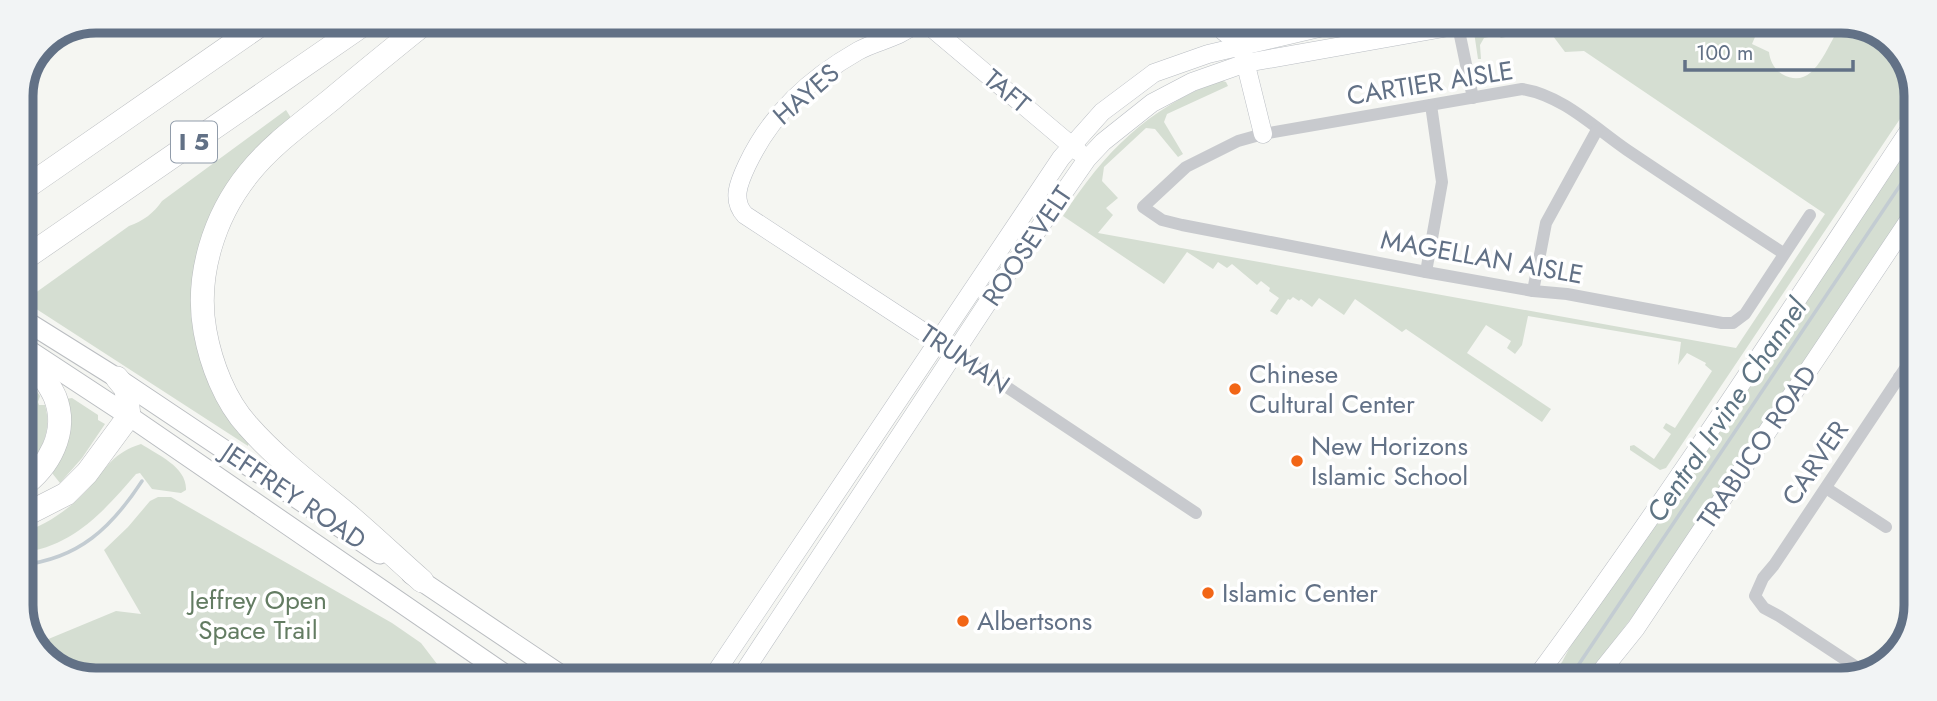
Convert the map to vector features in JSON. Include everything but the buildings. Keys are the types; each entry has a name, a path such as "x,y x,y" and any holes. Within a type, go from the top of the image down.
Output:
{"highway":[{"name":"I 5","path":"33,183 249,33"},
{"name":"I 5","path":"33,253 351,33"},
{"path":"413,33 277,144 250,171 232,196 218,225 207,256 202,292 208,345 227,395 247,426 422,582"},
{"path":"33,270 147,175"},
{"path":"33,364 54,395 59,420 54,449 33,478"},
{"path":"33,511 66,494 87,474 129,416 126,389 117,378"}],"main road":[{"name":"JEFFREY ROAD","path":"33,326 117,378 551,668"},
{"name":"JEFFREY ROAD","path":"33,354 129,416 496,668"}],"street":[{"name":"HAYES","path":"737,202 736,194 755,147 769,124 789,102 808,85 859,51 902,33"},
{"name":"TAFT","path":"938,33 1087,159"},
{"path":"1225,33 1243,54"},
{"path":"1244,33 1243,54 1263,134"},
{"name":"ROOSEVELT","path":"747,668 1087,159 1134,116 1161,97 1243,54 1308,33"},
{"name":"ROOSEVELT","path":"718,668 1071,145 1102,112 1154,73 1208,54 1243,54 1402,33"},
{"path":"1463,33 1473,97"},
{"name":"CARTIER AISLE","path":"1143,207 1186,167 1238,141 1263,134 1522,89 1540,92 1570,110 1783,253"},
{"path":"1426,272 1442,182 1430,105"},
{"path":"1533,291 1546,223 1597,130"},
{"name":"TRABUCO ROAD","path":"1543,668 1661,503 1904,138"},
{"name":"TRUMAN","path":"737,202 745,215 1196,513"},
{"name":"MAGELLAN AISLE","path":"1143,207 1162,220 1182,225 1426,272 1533,291 1567,294 1722,323 1733,323 1745,314 1783,253"},
{"path":"1783,253 1810,215"},
{"name":"TRABUCO ROAD","path":"1604,668 1636,628 1904,227"},
{"name":"CARVER","path":"1854,666 1764,608 1755,596 1763,578 1904,370"},
{"path":"1899,377 1904,380"},
{"path":"1826,488 1886,527"},
{"path":"811,530 830,544"}],"green space":[{"path":"1474,33 1524,33 1501,38 1498,35 1484,38 1480,45 1481,59 1478,59"},
{"path":"1551,33 1749,33 1755,37 1752,44 1769,52 1771,62 1777,70 1793,78 1803,77 1811,72 1837,33 1840,33 1861,37 1879,46 1891,58 1903,84 1904,113 1666,468 1660,470 1630,450 1630,446 1634,445 1654,459 1671,434 1663,428 1666,423 1675,428 1712,371 1706,363 1687,353 1678,365 1681,342 1528,316 1522,345 1515,354 1507,348 1511,341 1486,325 1467,353 1551,409 1542,422 1406,329 1402,332 1355,299 1344,315 1319,298 1312,307 1293,297 1288,299 1277,315 1270,311 1279,298 1261,281 1257,285 1232,264 1227,268 1218,262 1213,269 1187,252 1164,284 1063,216 1095,172 1130,135 1170,105 1220,80 1228,86 1167,114 1164,122 1183,154 1178,157 1155,129 1146,128 1104,167 1102,181 1118,198 1106,208 1113,215 1098,233 1736,348 1825,214 1584,51 1565,52"},
{"path":"286,110 293,121 254,155 195,296 249,441 248,446 33,307 33,295 129,226 148,216 162,201"},
{"path":"1904,148 1904,212 1646,599 1593,668 1557,668 1578,632"},
{"path":"33,386 40,396 39,405 45,405 47,415 46,434 34,459"},
{"path":"72,398 98,415 98,420 105,424 82,458 60,483 52,473 59,461 65,399"},
{"path":"141,444 163,457 182,475 186,490 181,493 152,489 140,473 136,474 86,525 57,543 33,550 33,528 66,509 117,456"},
{"name":"Jeffrey Open Space Trail","path":"158,497 171,497 392,623 421,643 440,668 97,668 84,667 61,657 45,641 116,611 141,614 104,550 150,501"}],"waterway":[{"name":"Central Irvine Channel","path":"1576,668 1904,179"},
{"path":"33,563 60,556 92,538 119,513 142,481"}],"place":[{"name":"Chinese Cultural Center","path":"1235,389"},
{"name":"New Horizons Islamic School","path":"1297,461"},
{"name":"Islamic Center","path":"1208,593"},
{"name":"Albertsons","path":"963,621"}]}
